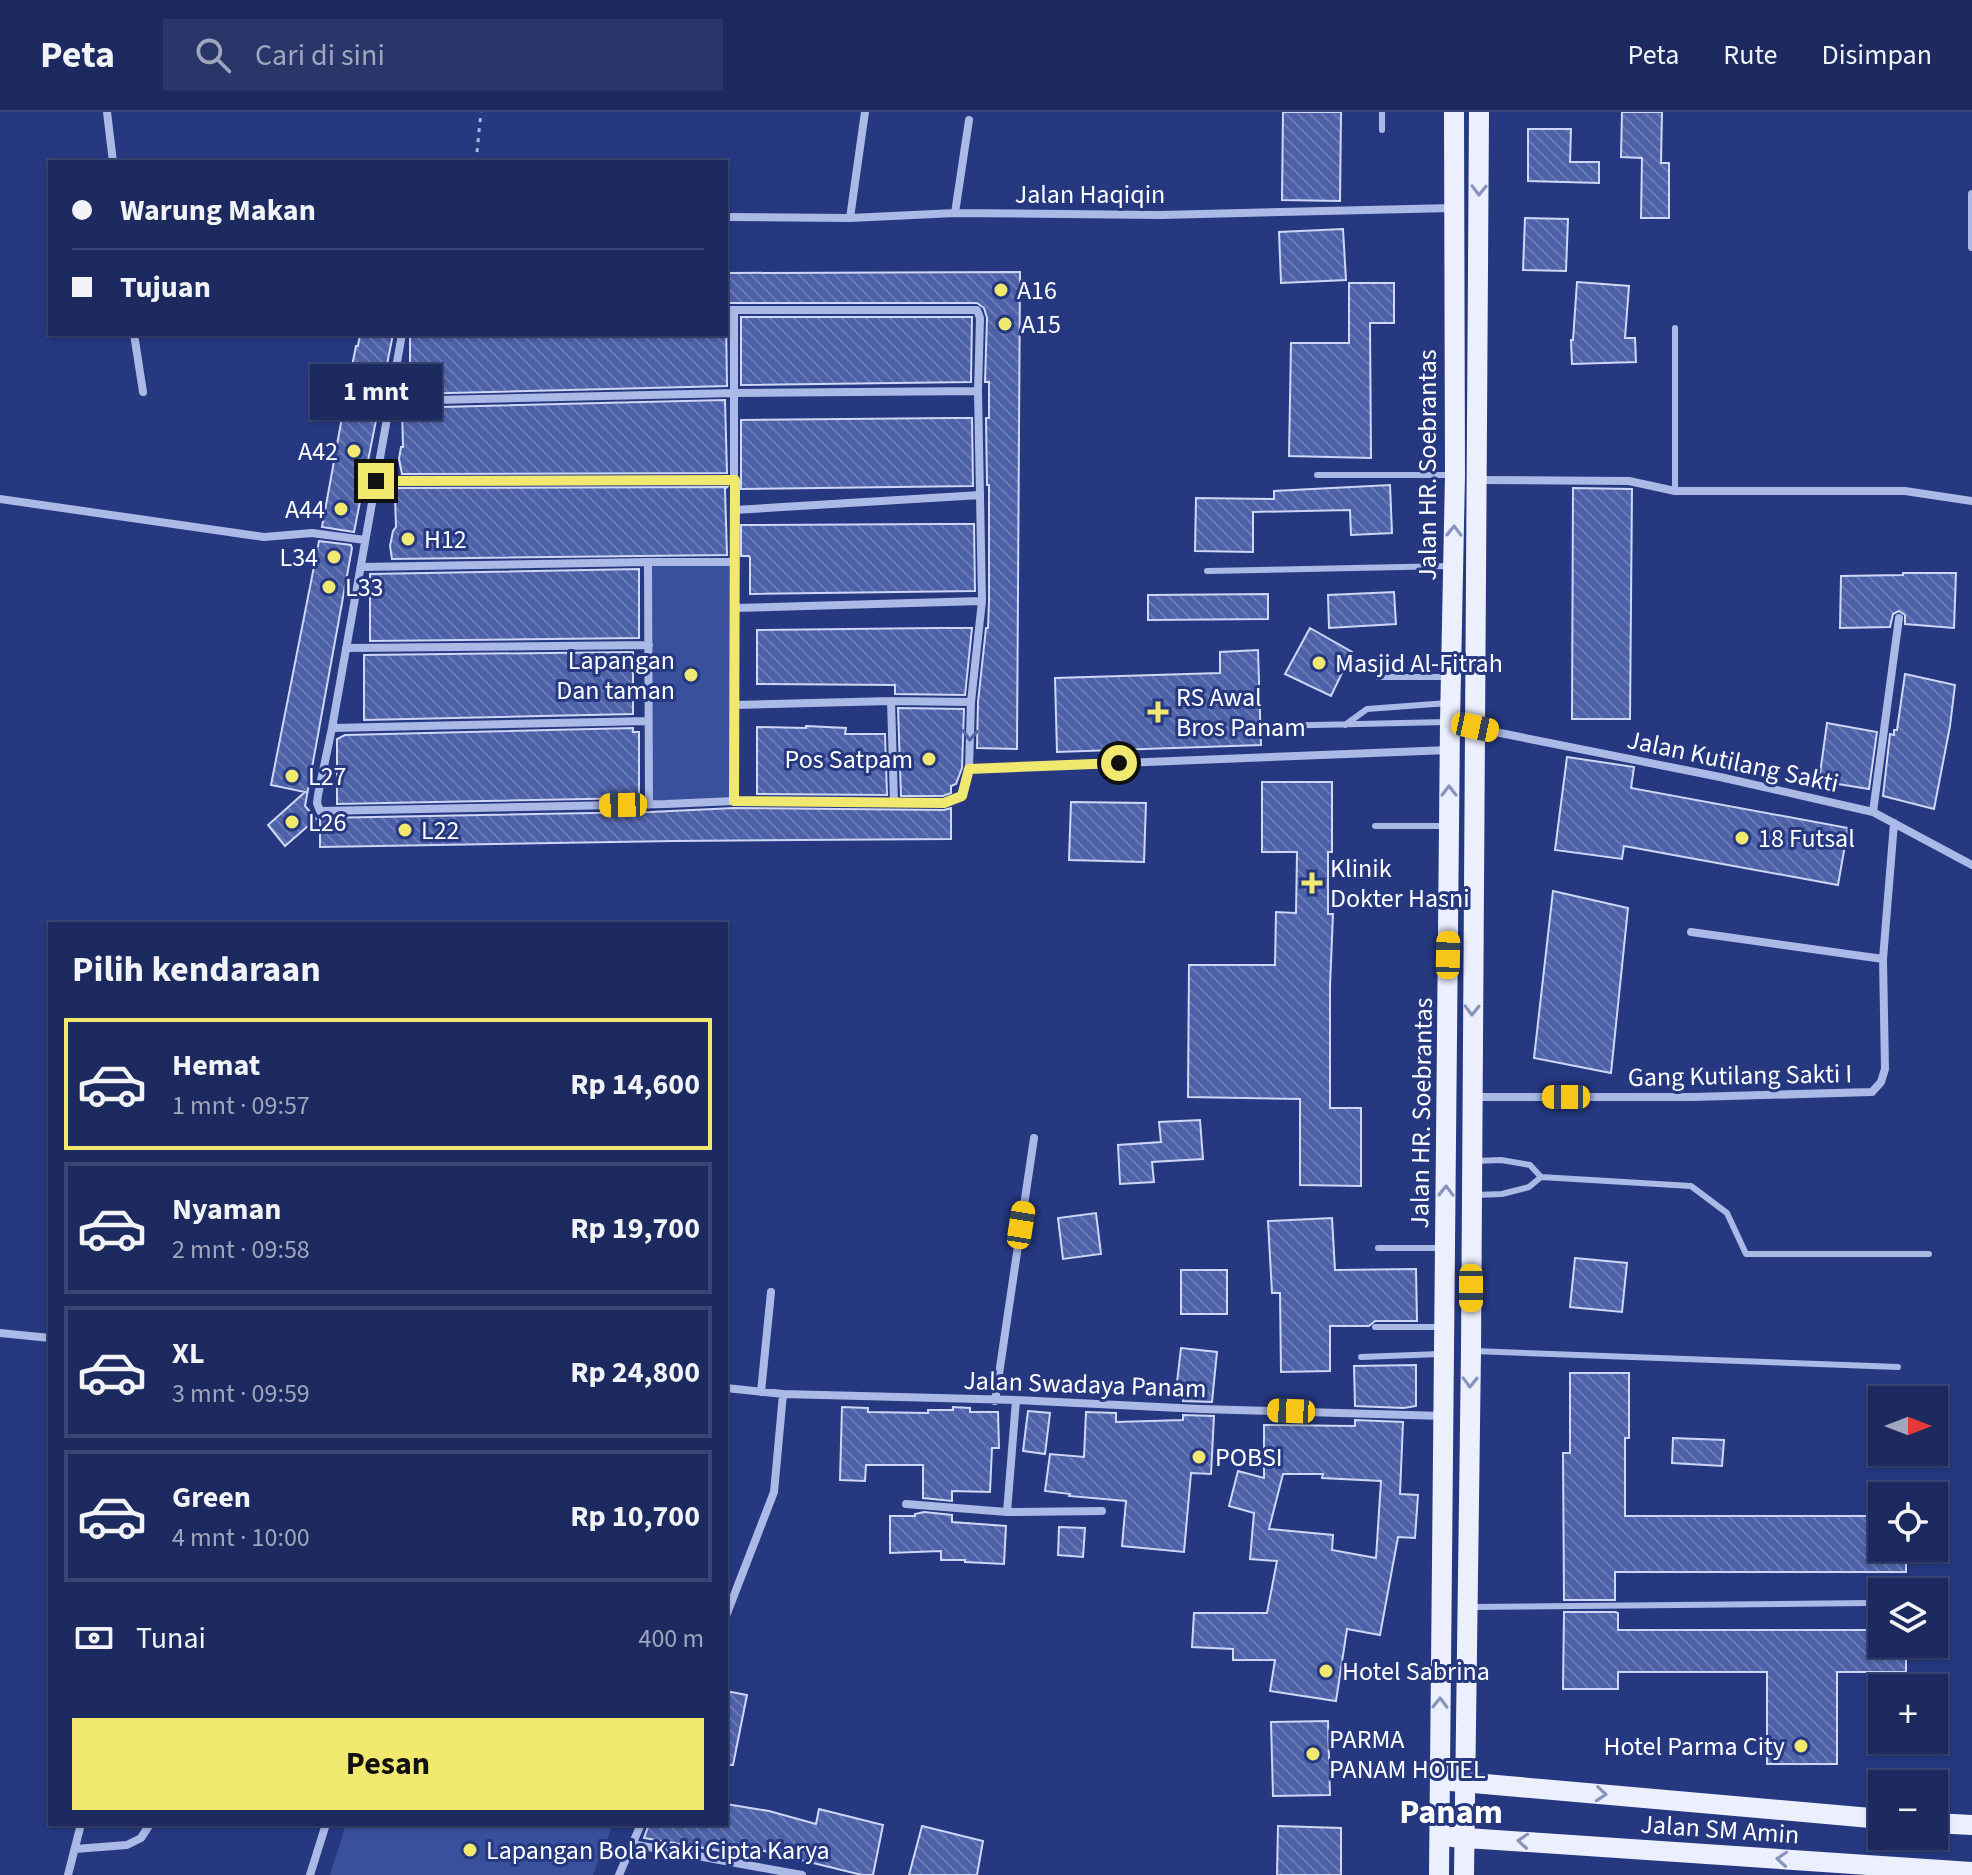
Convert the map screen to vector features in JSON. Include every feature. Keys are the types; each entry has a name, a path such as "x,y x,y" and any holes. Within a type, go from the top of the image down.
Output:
{"main road":[{"name":"Jalan HR. Soebrantas","path":"1439,1875 1455,475 1454,112"},
{"name":"Jalan HR. Soebrantas","path":"1464,1875 1471,1351 1479,112"},
{"path":"1449,926 1473,925"},
{"name":"Jalan SM Amin","path":"1439,1781 1868,1818"},
{"path":"1948,1824 1972,1825"},
{"name":"Jalan SM Amin","path":"1440,1837 1959,1873"}],"street":[{"path":"107,112 113,160"},
{"path":"850,218 865,112"},
{"path":"955,213 969,120"},
{"path":"1972,194 1972,247"},
{"name":"Jalan Haqiqin","path":"728,217 850,218 955,213 1160,215 1454,208"},
{"path":"402,336 318,795 320,811 734,801 944,803 962,796 969,769 971,702 982,601 978,391 980,318 977,310 730,310 735,480 734,801"},
{"path":"134,336 143,392"},
{"path":"390,401 978,391"},
{"path":"376,481 735,480"},
{"path":"1476,480 1629,481 1675,491 1905,491 1972,501"},
{"path":"734,510 980,495"},
{"path":"0,499 264,537 312,533 365,540"},
{"path":"648,562 649,805"},
{"path":"361,567 734,562"},
{"path":"734,608 982,601"},
{"path":"1873,812 1899,618"},
{"path":"346,648 649,645"},
{"path":"891,701 894,802"},
{"path":"734,705 971,702"},
{"path":"332,728 648,721"},
{"name":"Jalan Kutilang Sakti","path":"1475,727 1873,812 1972,865"},
{"path":"969,769 1450,750"},
{"name":"Gang Kutilang Sakti I","path":"1471,1097 1693,1097 1872,1092 1881,1082 1885,1069 1883,959 1894,823"},
{"path":"1691,932 1883,959"},
{"path":"995,1401 1034,1138"},
{"path":"761,1392 771,1292"},
{"path":"0,1333 48,1338"},
{"name":"Jalan Swadaya Panam","path":"728,1388 783,1394 1443,1416"},
{"path":"728,1611 774,1492 783,1394"},
{"path":"1007,1512 1016,1400"},
{"path":"906,1504 1007,1512 1102,1511"},
{"path":"68,1875 81,1826"},
{"path":"75,1849 127,1845 141,1838 149,1826"},
{"path":"310,1875 325,1826"},
{"path":"619,1875 640,1826"},
{"path":"632,1844 802,1875"}],"lane":[{"path":"1382,112 1382,130"},
{"path":"1675,328 1675,491"},
{"path":"1317,475 1455,475"},
{"path":"1207,571 1453,566"},
{"path":"1378,677 1451,677"},
{"path":"1345,725 1367,709 1450,712"},
{"path":"1270,726 1345,725 1450,712"},
{"path":"1375,826 1449,825"},
{"path":"1471,1161 1501,1160 1530,1165 1541,1177"},
{"path":"1471,1195 1502,1194 1529,1187 1541,1177 1691,1186 1727,1213 1746,1254 1929,1254"},
{"path":"1378,1248 1445,1248"},
{"path":"1375,1327 1445,1327"},
{"path":"1471,1351 1898,1367"},
{"path":"1361,1357 1444,1353"},
{"path":"1466,1607 1868,1603"}],"path":[{"path":"476,160 481,112"}],"shaded area":[{"name":"Lapangan Dan taman","path":"648,562 734,562 734,801 649,805"},
{"name":"Lapangan Bola Kaki Cipta Karya","path":"345,1826 612,1826 593,1875 330,1875"}],"building":[{"path":"1283,112 1341,112 1340,201 1282,200"},
{"path":"1622,112 1662,112 1661,163 1669,163 1669,218 1641,218 1642,158 1621,157"},
{"path":"1528,129 1571,129 1570,162 1599,162 1599,183 1528,181"},
{"path":"1525,218 1568,219 1566,271 1523,270"},
{"path":"1343,229 1346,280 1281,283 1279,232"},
{"path":"1020,272 1017,749 977,748 978,702 989,601 986,418 989,418 989,382 985,382 987,318 984,308 977,303 728,303 728,273"},
{"path":"1577,282 1629,286 1625,338 1635,338 1636,362 1572,364 1571,340"},
{"path":"1349,283 1394,283 1394,323 1370,323 1371,458 1289,456 1291,343 1349,343"},
{"path":"741,317 972,317 971,382 741,385"},
{"path":"360,336 393,336 354,532 322,527"},
{"path":"410,336 726,336 727,386 410,394"},
{"path":"725,400 727,473 402,474 399,459 403,447 402,408"},
{"path":"972,418 973,486 741,489 741,420"},
{"path":"1390,485 1392,533 1351,535 1350,510 1253,512 1253,552 1195,551 1196,498 1274,499 1274,491"},
{"path":"727,487 727,555 392,559 390,546 396,527 395,497 398,488"},
{"path":"1573,488 1632,489 1630,719 1572,719"},
{"path":"974,524 975,591 750,594 750,558 741,556 741,525"},
{"path":"319,541 351,545 352,548 305,806 316,819 285,846 268,825 305,792 271,785"},
{"path":"639,569 639,638 370,641 370,574"},
{"path":"1956,573 1954,628 1905,624 1905,615 1899,611 1893,614 1890,627 1840,628 1841,576"},
{"path":"1394,592 1396,624 1329,628 1328,595"},
{"path":"1268,594 1268,619 1148,620 1148,595"},
{"path":"972,628 965,695 895,694 895,685 757,684 757,630"},
{"name":"Masjid Al-Fitrah","path":"1310,628 1352,652 1331,696 1285,674"},
{"name":"RS Awal Bros Panam","path":"1258,650 1261,745 1057,752 1055,678 1220,673 1220,652"},
{"path":"633,652 633,714 364,720 364,655"},
{"path":"1905,674 1955,685 1934,809 1883,796 1890,734 1894,735 1894,730 1897,730"},
{"name":"Pos Satpam","path":"898,708 964,709 962,768 956,784 951,786 951,793 943,796 901,796"},
{"path":"1827,723 1877,732 1869,789 1819,781"},
{"path":"757,727 846,728 845,734 885,734 887,795 757,794"},
{"path":"633,728 633,732 639,732 639,798 337,804 337,739 345,735"},
{"name":"18 Futsal","path":"1567,757 1634,767 1631,788 1848,828 1838,885 1624,846 1622,859 1555,850"},
{"path":"1262,782 1332,782 1332,852 1328,852 1328,914 1333,914 1330,1108 1361,1108 1361,1186 1300,1185 1300,1099 1188,1097 1189,965 1275,965 1276,912 1296,913 1297,852 1262,852"},
{"path":"1071,802 1146,803 1144,862 1069,860"},
{"path":"734,808 951,808 951,839 320,847 320,818"},
{"path":"1553,891 1628,908 1611,1073 1534,1058"},
{"path":"1200,1120 1203,1159 1152,1162 1154,1182 1120,1184 1118,1145 1161,1142 1159,1122"},
{"path":"1096,1213 1101,1254 1063,1259 1058,1218"},
{"path":"1332,1218 1335,1270 1416,1269 1417,1321 1375,1321 1369,1326 1330,1326 1330,1371 1281,1372 1280,1293 1272,1293 1268,1221"},
{"path":"1575,1258 1627,1263 1622,1312 1570,1307"},
{"path":"1181,1270 1227,1270 1227,1314 1181,1314"},
{"path":"1181,1348 1217,1352 1212,1402 1183,1401 1183,1392 1176,1391"},
{"path":"1416,1365 1416,1406 1355,1406 1354,1366"},
{"path":"1570,1373 1629,1373 1625,1516 1868,1516 1868,1562 1906,1562 1906,1572 1615,1572 1615,1600 1564,1600 1563,1453 1570,1453"},
{"path":"842,1407 868,1408 868,1412 928,1413 928,1410 953,1410 953,1407 970,1408 970,1412 998,1412 999,1448 992,1448 990,1492 952,1491 952,1501 923,1498 923,1465 866,1465 865,1481 840,1480"},
{"path":"1028,1411 1050,1413 1045,1454 1023,1451"},
{"path":"1086,1412 1116,1413 1116,1422 1183,1420 1183,1415 1214,1416 1211,1474 1191,1473 1184,1552 1122,1546 1126,1501 1045,1491 1050,1454 1084,1457"},
{"path":"1355,1420 1403,1422 1400,1494 1418,1495 1415,1538 1398,1537 1380,1635 1347,1629 1336,1701 1270,1691 1275,1660 1233,1660 1233,1649 1192,1647 1194,1613 1267,1613 1277,1561 1250,1559 1254,1513 1229,1506 1238,1471 1264,1478 1264,1425 1355,1426","holes":["1283,1474 1323,1474 1322,1478 1381,1481 1376,1558 1332,1550 1333,1535 1269,1529"]},
{"path":"1673,1438 1724,1440 1722,1466 1672,1463"},
{"path":"924,1512 952,1515 952,1522 1006,1526 1004,1564 941,1560 941,1551 890,1553 890,1516 915,1516"},
{"path":"1059,1527 1085,1528 1083,1557 1058,1555"},
{"path":"1564,1612 1618,1613 1618,1630 1868,1630 1868,1658 1906,1658 1906,1672 1837,1672 1837,1764 1767,1764 1767,1672 1618,1672 1618,1689 1563,1689"},
{"path":"728,1691 747,1695 733,1765 728,1765"},
{"path":"1328,1721 1330,1795 1273,1796 1271,1722"},
{"path":"728,1804 769,1811 816,1824 819,1809 883,1825 873,1875 752,1848 751,1856 644,1838 648,1826 728,1826"},
{"path":"922,1826 983,1841 977,1875 909,1875"},
{"path":"1278,1826 1341,1828 1341,1875 1277,1875"}],"place":[{"name":"A16","path":"1001,290"},
{"name":"A15","path":"1005,324"},
{"name":"A42","path":"354,451"},
{"name":"A44","path":"341,509"},
{"name":"H12","path":"408,539"},
{"name":"L34","path":"334,557"},
{"name":"L33","path":"329,587"},
{"name":"Masjid Al-Fitrah","path":"1319,663"},
{"name":"Lapangan Dan taman","path":"691,675"},
{"name":"RS Awal Bros Panam","path":"1158,712"},
{"name":"Pos Satpam","path":"929,759"},
{"name":"L27","path":"292,776"},
{"name":"L26","path":"292,822"},
{"name":"L22","path":"405,830"},
{"name":"18 Futsal","path":"1742,838"},
{"name":"Klinik Dokter Hasni","path":"1312,883"},
{"name":"POBSI","path":"1199,1457"},
{"name":"Hotel Sabrina","path":"1326,1671"},
{"name":"Hotel Parma City","path":"1801,1746"},
{"name":"PARMA PANAM HOTEL","path":"1313,1754"},
{"name":"Lapangan Bola Kaki Cipta Karya","path":"470,1850"}],"district":[{"name":"Panam","path":"1451,1811"}],"route":[{"path":"376,481 735,480 734,801 944,803 962,796 969,769 1119,763"}]}
